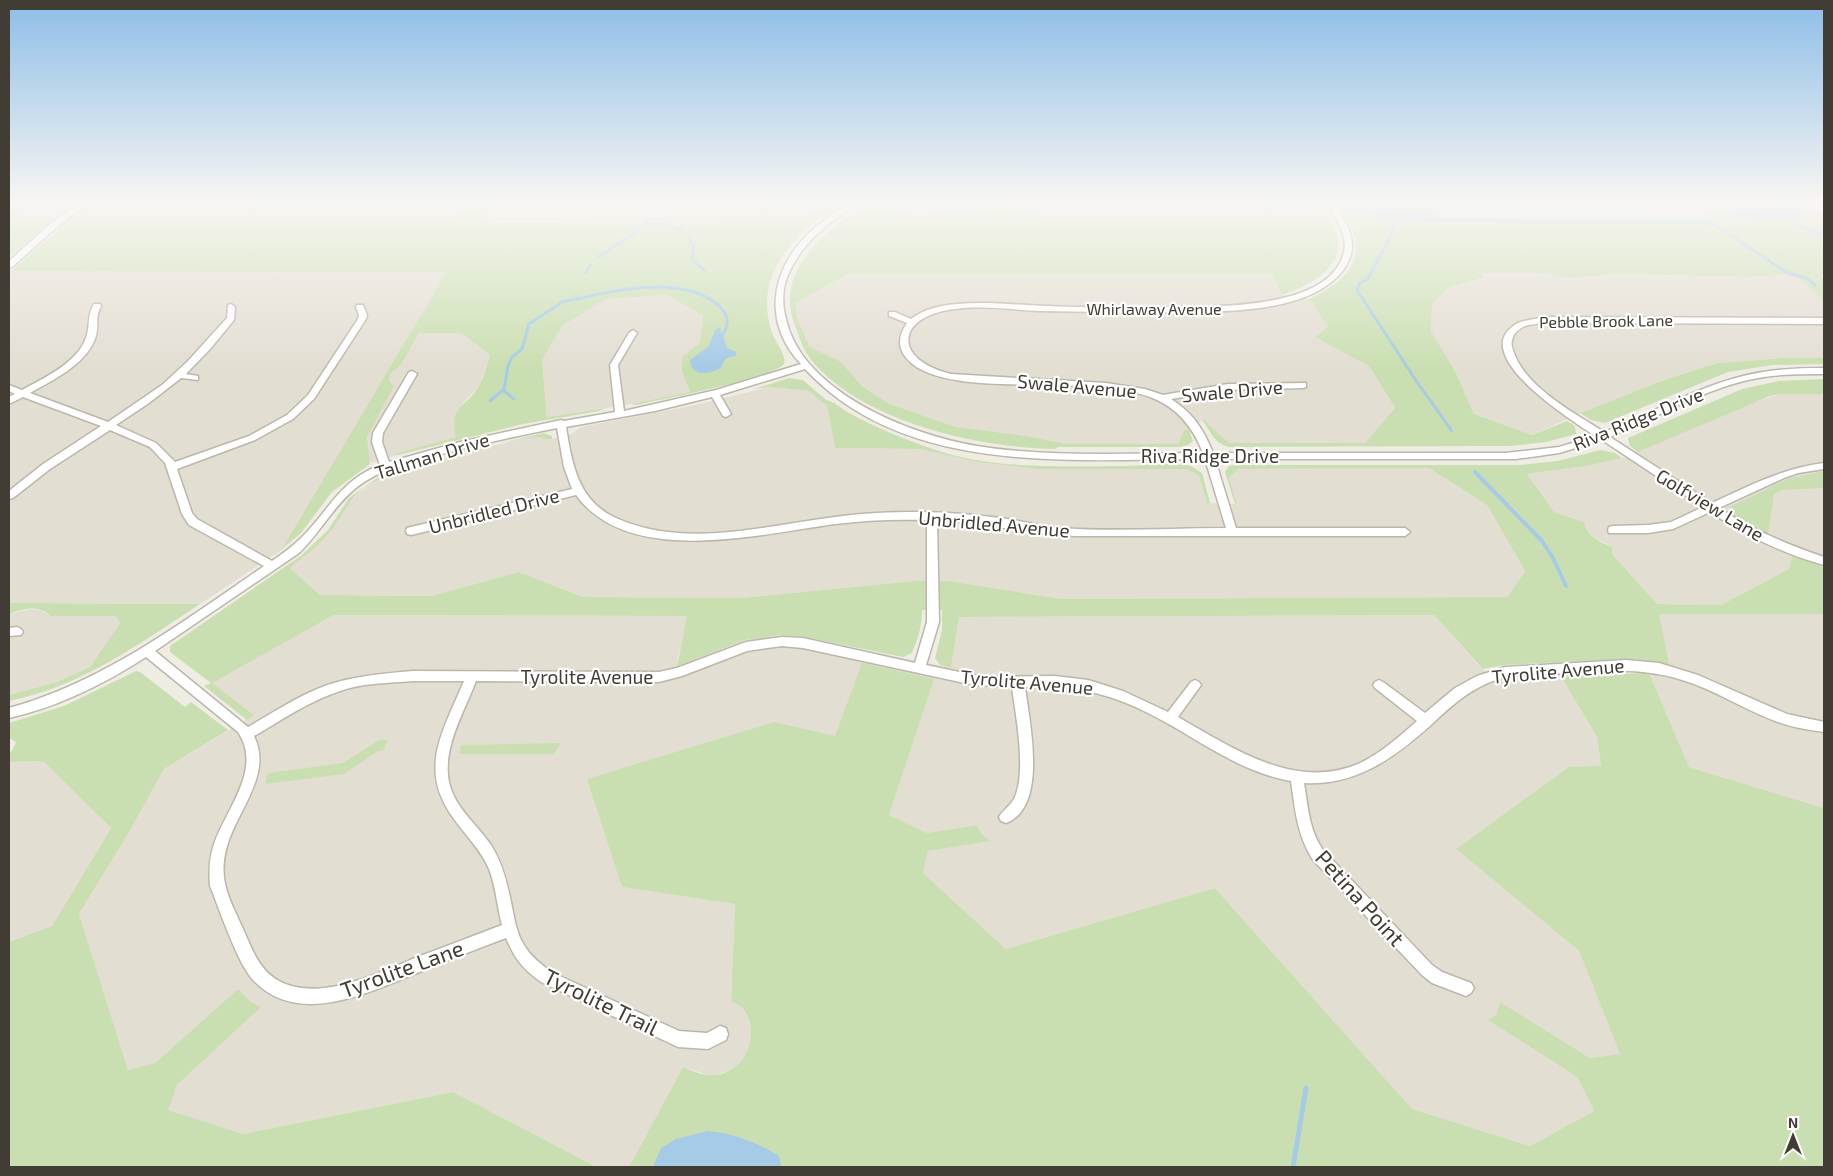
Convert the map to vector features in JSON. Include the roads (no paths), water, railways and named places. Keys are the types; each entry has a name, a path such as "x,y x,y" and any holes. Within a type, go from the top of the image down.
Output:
{"street":[{"name":"Riva Ridge Drive","path":"793,258 783,278 779,300 780,319 786,337 805,366 832,391 869,414 911,432 960,446 1001,453 1042,456 1515,455 1555,451 1603,436 1733,381 1774,373 1824,371"},
{"name":"Whirlaway Avenue","path":"912,322 930,312 958,306 1115,310 1213,309 1254,306 1289,299 1325,282 1336,272 1345,258"},
{"path":"9,401 65,367 84,351 94,333 92,316 98,306"},
{"path":"9,496 49,463 145,401 179,375 202,354 231,318 231,307"},
{"path":"172,467 252,438 275,426 296,411 314,393 362,319 363,315 360,307"},
{"path":"892,314 912,322"},
{"name":"Pebble Brook Lane","path":"1603,436 1554,404 1528,382 1506,347 1507,338 1513,330 1526,323 1544,320 1824,321"},
{"name":"Swale Avenue","path":"912,322 904,336 905,350 919,366 938,374 957,379 1038,381 1122,389 1147,393 1162,398 1183,412 1198,427 1209,456 1232,532"},
{"path":"620,414 614,365 633,333"},
{"name":"Tallman Drive","path":"9,713 48,702 79,690 146,652 273,566 313,533 335,502 348,488 365,476 386,467 484,439 715,394 805,366"},
{"path":"386,467 378,442 378,433 412,374"},
{"path":"179,375 195,378"},
{"name":"Swale Drive","path":"1162,398 1228,387 1303,385"},
{"path":"9,388 107,425 153,445 163,453 172,467 188,514 193,522 273,566"},
{"path":"715,394 726,414"},
{"name":"Unbridled Avenue","path":"561,424 577,491 592,508 612,520 640,530 672,535 734,535 854,518 932,516 982,520 1062,532 1405,532"},
{"name":"Golfview Lane","path":"1603,436 1710,508 1761,537 1824,561"},
{"path":"1613,530 1662,527 1710,508 1787,473 1824,466"},
{"name":"Unbridled Drive","path":"411,531 577,491"},
{"path":"919,668 933,622 932,516"},
{"name":"Tyrolite Avenue","path":"247,734 312,697 358,682 393,677 659,677 743,647 776,640 798,642 986,682 1060,682 1095,688 1129,698 1170,719 1246,763 1273,772 1297,776 1336,776 1370,766 1464,688 1486,676 1514,671 1637,665 1686,675 1772,714 1795,722 1824,727"},
{"path":"146,652 247,734"},
{"name":"Tyrolite Trail","path":"472,677 441,760 441,776 450,801 493,862 498,874 509,929 516,946 525,960 546,977 678,1039 708,1041 720,1034"},
{"path":"1006,817 1016,808 1021,800 1025,784 1026,755 1018,682"},
{"path":"1170,719 1195,685"},
{"path":"1379,685 1426,721"},
{"name":"Tyrolite Lane","path":"247,734 254,755 252,773 249,784 218,849 215,876 217,886 251,965 258,976 270,985 280,991 306,997 354,990 509,929"},
{"name":"Petina Point","path":"1297,776 1301,813 1306,832 1327,866 1427,970 1437,978 1466,988"}],"water":[{"path":"720,327 727,348 736,352 736,356 726,359 721,368 717,370 707,373 697,372 691,366 690,360 709,346 715,330"},
{"path":"708,1131 745,1139 762,1147 779,1156 781,1167 653,1167 661,1148 676,1139"}],"waterway":[{"path":"692,258 704,270"},
{"path":"1379,258 1367,280 1360,283 1357,290 1417,382 1452,431"},
{"path":"1765,258 1786,272 1808,279 1815,285"},
{"path":"586,273 590,265"},
{"path":"578,299 652,287 690,291 706,297 720,307 726,315 727,322 721,338"},
{"path":"490,401 504,389 508,366 512,357 522,349 529,324 564,301 578,299"},
{"path":"503,390 514,399"},
{"path":"1475,472 1542,541 1553,558 1566,586"},
{"path":"1293,1167 1306,1088"}]}
